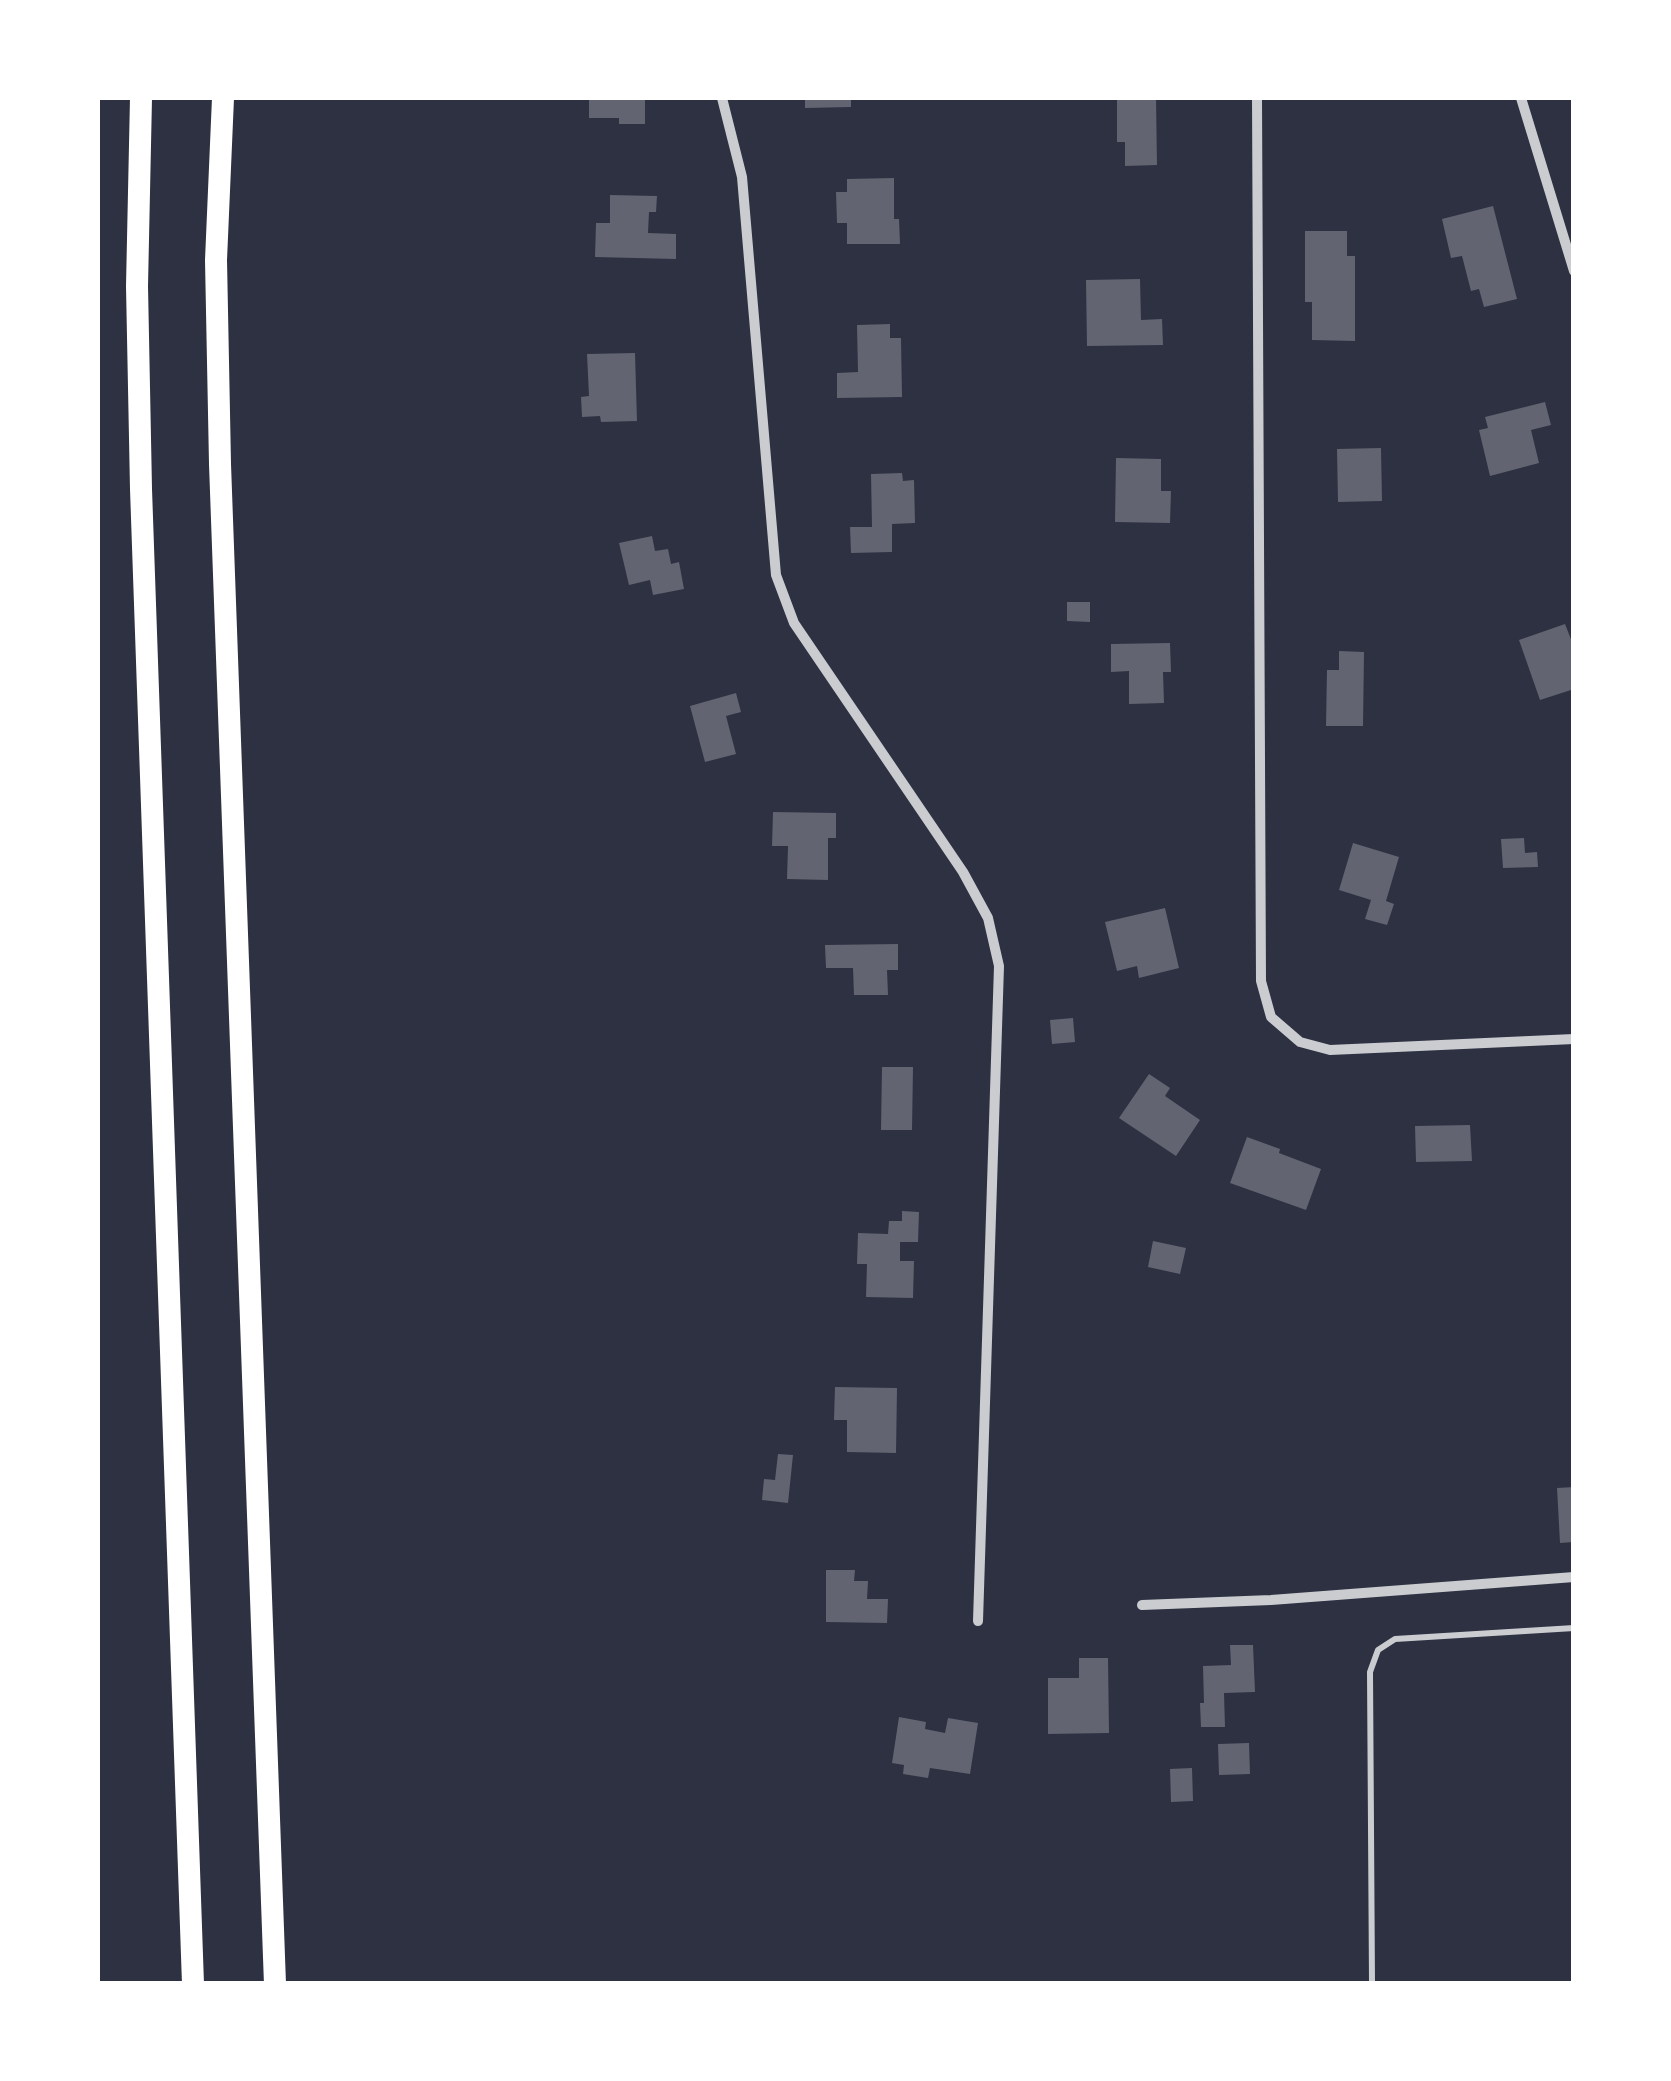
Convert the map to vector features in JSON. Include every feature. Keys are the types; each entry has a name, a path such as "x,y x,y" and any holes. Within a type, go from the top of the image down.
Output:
{"highway":[{"path":"141,98 137,286 142,508 193,1984"},
{"path":"223,98 216,260 220,464 275,1984"}],"street":[{"path":"722,98 742,177 776,575 794,623 963,872 988,918 998,966 978,1621"},
{"path":"1257,98 1261,981 1272,1017 1300,1042 1330,1050 1574,1039"},
{"path":"1521,98 1574,270"},
{"path":"1142,1605 1271,1600 1574,1577"}],"lane":[{"path":"1372,1984 1370,1672 1378,1650 1395,1639 1574,1628"}],"building":[{"path":"589,98 645,100 645,124 619,124 619,118 589,118"},
{"path":"805,98 851,98 851,107 805,108"},
{"path":"1117,98 1156,98 1157,165 1125,166 1125,142 1117,142"},
{"path":"894,178 894,219 899,219 900,244 847,244 847,223 837,223 836,192 847,192 847,179"},
{"path":"610,195 657,196 656,212 649,212 648,233 676,234 676,259 595,257 596,223 610,223"},
{"path":"1493,206 1517,299 1484,307 1479,289 1471,291 1462,256 1451,258 1442,219"},
{"path":"1305,231 1347,231 1347,256 1355,256 1355,341 1312,340 1312,302 1305,302"},
{"path":"1140,279 1141,320 1162,319 1163,345 1087,346 1086,280"},
{"path":"890,324 890,338 901,338 902,397 837,398 837,373 858,372 857,325"},
{"path":"635,353 637,421 601,422 600,416 582,417 581,397 589,396 587,354"},
{"path":"1545,402 1551,425 1531,430 1539,463 1490,476 1479,430 1488,428 1485,417"},
{"path":"1381,448 1382,501 1338,502 1337,449"},
{"path":"1116,458 1161,459 1161,491 1171,491 1170,523 1115,522"},
{"path":"902,473 903,481 914,480 915,523 892,524 892,552 851,553 850,527 872,527 871,474"},
{"path":"652,536 655,551 668,549 671,564 679,562 684,589 653,595 650,580 629,585 619,543"},
{"path":"1067,602 1090,602 1090,622 1067,621"},
{"path":"1565,624 1574,647 1574,689 1540,700 1519,640"},
{"path":"1170,643 1171,672 1163,672 1164,703 1129,704 1129,671 1111,672 1111,644"},
{"path":"1339,651 1364,652 1363,726 1326,726 1327,670 1339,670"},
{"path":"736,693 741,712 726,716 736,754 705,762 690,706"},
{"path":"773,812 836,813 836,838 828,838 828,880 787,879 788,846 772,846"},
{"path":"1524,838 1525,853 1537,852 1538,867 1503,868 1501,839"},
{"path":"1353,843 1399,857 1386,901 1394,904 1387,925 1365,919 1371,900 1339,890"},
{"path":"1165,908 1179,968 1139,978 1137,966 1117,971 1105,922"},
{"path":"898,944 898,970 887,970 888,995 854,995 853,968 826,968 825,945"},
{"path":"1073,1018 1075,1042 1052,1044 1050,1020"},
{"path":"882,1067 913,1067 912,1130 881,1130"},
{"path":"1149,1074 1170,1088 1165,1096 1200,1120 1176,1156 1119,1118"},
{"path":"1470,1125 1472,1161 1416,1162 1415,1126"},
{"path":"1247,1137 1321,1169 1306,1210 1230,1183"},
{"path":"902,1211 919,1212 918,1242 900,1242 900,1261 914,1261 913,1298 866,1297 867,1264 857,1264 858,1233 888,1234 889,1221 902,1221"},
{"path":"1153,1241 1186,1248 1180,1274 1148,1267"},
{"path":"835,1387 897,1388 896,1453 847,1452 847,1420 834,1420"},
{"path":"778,1454 793,1455 788,1503 762,1500 764,1479 775,1480"},
{"path":"1574,1487 1574,1542 1560,1543 1557,1488"},
{"path":"826,1570 855,1570 854,1581 868,1581 867,1599 888,1599 887,1623 826,1622"},
{"path":"1230,1645 1253,1645 1255,1692 1224,1693 1225,1727 1201,1727 1203,1666 1231,1665"},
{"path":"1079,1658 1108,1658 1109,1733 1048,1734 1048,1678 1079,1678"},
{"path":"899,1717 926,1722 925,1729 945,1733 948,1718 978,1723 970,1774 930,1768 928,1778 903,1774 904,1765 892,1763"},
{"path":"1249,1743 1250,1774 1219,1775 1218,1744"},
{"path":"1192,1768 1193,1801 1171,1802 1170,1769"}]}
